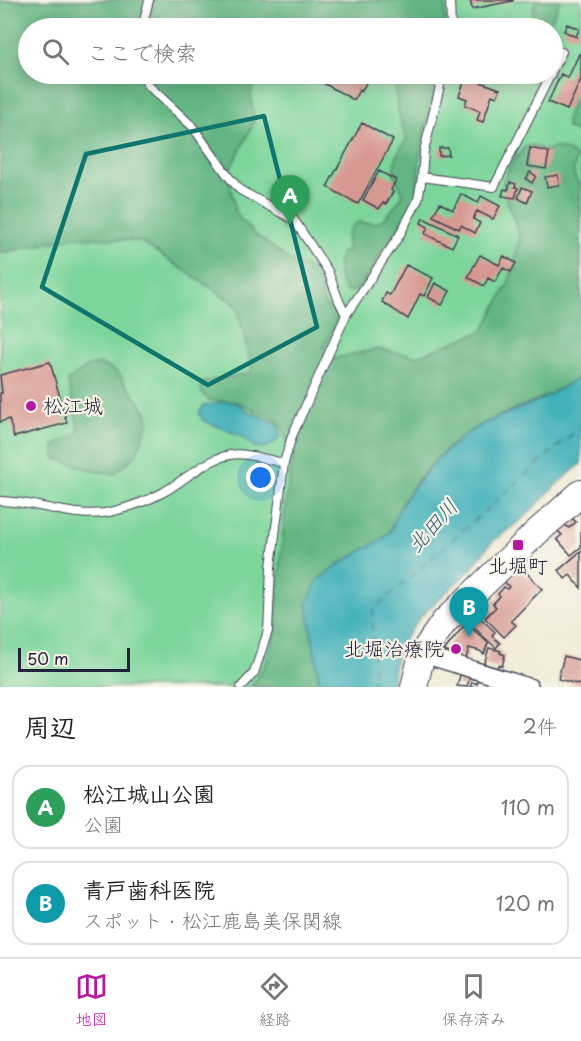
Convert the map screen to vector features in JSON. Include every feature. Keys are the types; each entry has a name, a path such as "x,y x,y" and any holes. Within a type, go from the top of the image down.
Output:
{"main road":[{"path":"414,687 422,654 444,622 581,493"}],"street":[{"path":"422,654 530,687"}],"lane":[{"path":"145,18 150,0"},
{"path":"450,0 451,18"},
{"path":"148,84 192,126 240,190 294,220 328,271 346,315"},
{"path":"241,687 254,673 268,631 271,567 284,463 292,436 346,315 409,219 418,200 424,151 441,84"},
{"path":"422,177 494,187 546,84"},
{"path":"0,501 40,505 73,512 114,512 160,494 210,462 232,454 284,463"}],"highlighted area":[{"path":"264,116 317,327 208,385 42,287 86,154"}],"green space":[{"path":"0,0 581,0 581,376 408,494 307,604 320,687 0,687"},
{"path":"0,0 445,0 445,18 18,18 18,84 254,84 251,95 254,123 228,173 236,214 255,234 293,263 322,272 325,281 321,296 326,306 334,310 337,323 324,347 324,355 333,359 376,349 417,356 483,331 509,282 520,237 505,195 503,181 511,164 525,147 534,145 544,151 553,148 570,152 577,158 574,173 581,185 581,376 552,393 491,420 453,443 415,484 384,538 332,571 307,604 320,687 251,687 266,663 275,635 285,503 294,455 278,421 238,402 209,400 202,393 201,386 204,382 249,373 252,369 238,310 234,303 140,241 77,237 0,253"},
{"path":"535,0 560,0 552,18 532,18"},
{"path":"394,84 435,84 420,153 416,200 357,290 347,292 341,283 339,263 341,253 348,250 349,231 358,222 374,223 385,218 403,195 394,170 398,154 407,139 399,115"},
{"path":"581,97 581,133 579,133 567,128 566,121 573,100"},
{"path":"101,364 117,372 147,412 149,421 136,455 114,474 91,470 56,459 54,447 79,431 68,381 88,366"}],"water":[{"name":"北田川","path":"581,376 581,464 558,483 526,516 490,544 471,569 421,616 398,652 392,687 320,687 307,604 317,581 344,561 384,538 391,530 396,515 408,494 436,460 464,435 487,422 542,399"},
{"path":"228,401 237,403 250,412 277,423 281,436 272,445 264,448 255,447 239,435 204,421 199,414 203,406"}],"building":[{"path":"470,0 513,0 513,1 472,9"},
{"path":"567,24 579,29 576,37 564,31"},
{"path":"579,54 581,55 581,79 567,110 548,102 556,84 563,84 563,75 568,78"},
{"path":"325,84 365,84 354,100"},
{"path":"463,84 486,84 500,89 497,97 492,95 483,122 477,120 480,111 465,105 467,99 459,96"},
{"path":"362,123 393,140 358,204 327,187"},
{"path":"439,148 448,148 449,155 439,156"},
{"path":"530,148 549,152 546,169 527,166"},
{"path":"379,171 396,180 391,190 393,192 386,204 383,203 379,209 363,200"},
{"path":"530,172 536,176 532,183 526,179"},
{"path":"558,175 559,185 547,187 545,177"},
{"path":"510,182 516,184 515,187 518,188 515,198 502,196 504,189 508,190"},
{"path":"522,187 532,191 527,203 518,198"},
{"path":"461,194 478,203 481,196 500,206 493,219 477,211 473,219 480,223 475,233 461,225 459,229 433,216 440,203 453,210"},
{"path":"423,218 458,235 452,247 425,234 428,227 421,223"},
{"path":"480,255 499,265 504,256 516,263 511,272 503,268 495,282 488,278 484,286 468,277"},
{"path":"406,265 433,278 424,296 420,294 408,319 382,302 386,293 390,295"},
{"path":"435,283 450,291 442,305 428,297"},
{"name":"松江城","path":"50,362 67,423 14,437 9,419 0,422 0,393 2,393 0,375"},
{"path":"581,511 581,547 571,555 557,539 562,535 558,531 565,525 569,528 576,522 572,518"},
{"path":"581,551 581,588 570,575 565,579 559,570"},
{"path":"521,567 542,589 511,621 516,625 504,637 485,618 496,607 493,604 500,596 498,594 504,587 507,589 509,587 503,580 511,573 513,575"},
{"path":"475,613 495,632 492,636 500,643 496,648 467,621"},
{"path":"466,623 488,643 484,654 469,648 466,659 444,651"},
{"path":"489,648 501,651 500,653 505,655 502,666 498,665 497,668 484,664"},
{"path":"564,656 579,660 581,656 581,685 558,679"},
{"path":"460,675 470,677 467,687 457,686"},
{"path":"478,680 495,685 494,687 470,687 472,682 477,684"}],"ferry route":[{"path":"373,687 373,610 581,426"}],"place":[{"name":"松江城山公園","path":"290,225"},
{"name":"松江城","path":"31,406"},
{"name":"北堀町","path":"518,545"},
{"name":"青戸歯科医院","path":"469,637"},
{"name":"北堀治療院","path":"456,649"}]}
